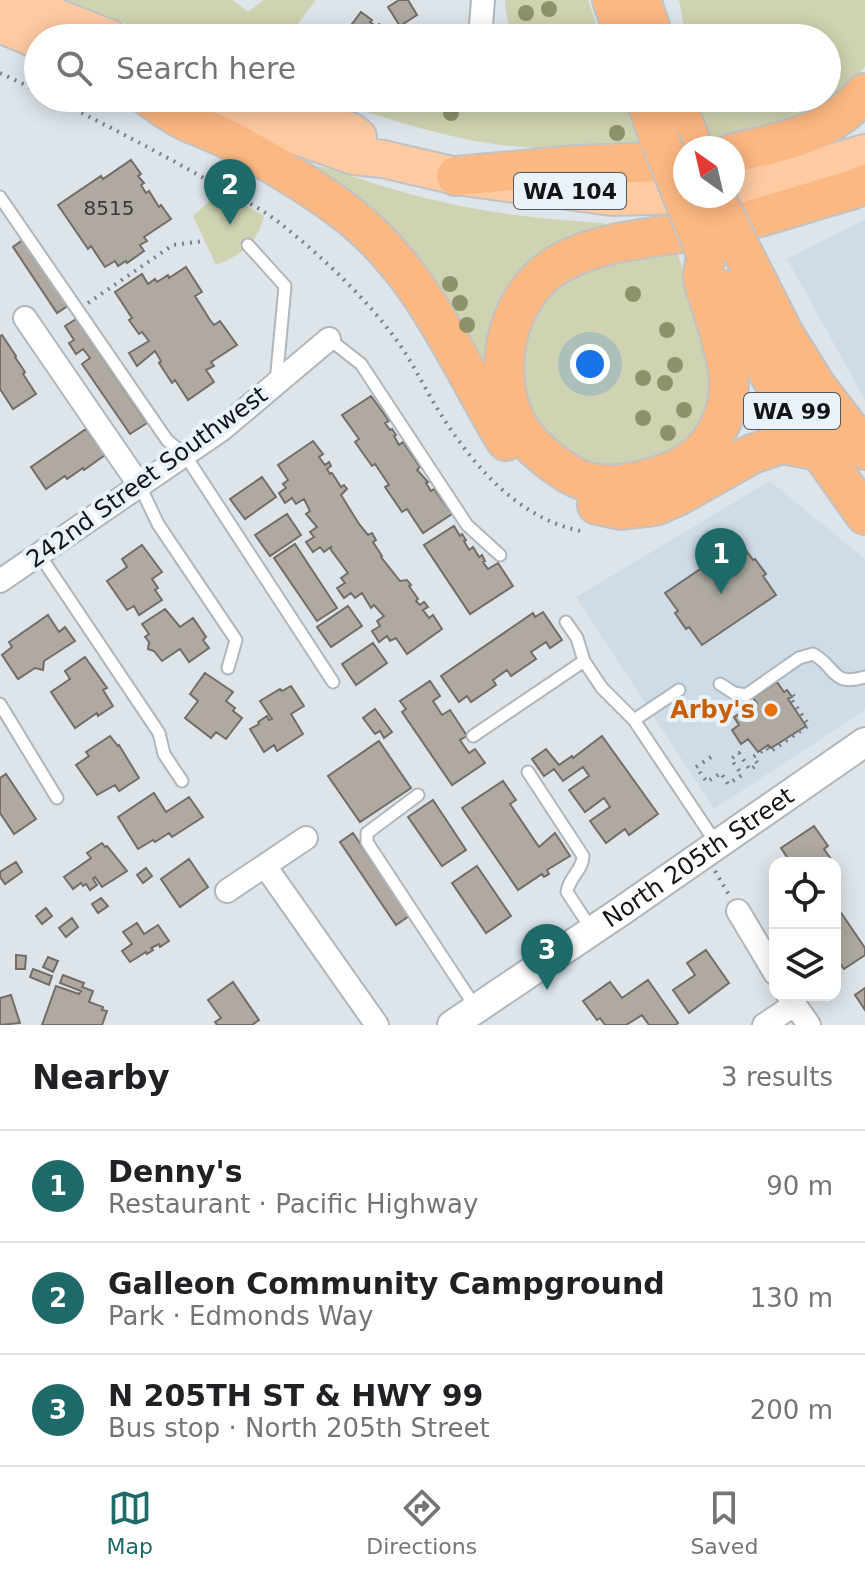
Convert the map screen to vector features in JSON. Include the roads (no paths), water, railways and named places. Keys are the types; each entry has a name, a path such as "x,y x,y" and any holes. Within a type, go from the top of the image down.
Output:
{"highway":[{"path":"612,0 620,24"},
{"path":"641,0 649,24"},
{"path":"664,0 667,24"},
{"path":"745,150 813,133 841,117 865,93"},
{"path":"171,112 228,139 301,181 347,213 385,248 438,321 511,448 533,474 562,492 621,510 655,506 762,450 782,444 820,451"},
{"name":"WA 99","path":"656,112 674,136"},
{"path":"679,112 680,136"},
{"path":"456,176 563,166 673,147"},
{"path":"724,252 703,279 729,372 728,402 707,449 661,476 629,484 599,484 579,479 537,451 518,427 508,399 504,350 520,302 537,281 559,263 588,251 725,226 865,184"},
{"name":"WA 99","path":"706,208 724,252 752,345 786,403 865,515"},
{"name":"WA 99","path":"717,208 724,252 784,334 817,387 858,436"}],"main road":[{"path":"12,0 73,24"},
{"path":"0,24 24,34"},
{"name":"WA 104","path":"228,112 354,156 383,159 456,176 612,197 673,195"},
{"name":"WA 104","path":"300,112 352,132 383,159"},
{"path":"745,188 865,153"}],"street":[{"path":"481,24 483,0"},
{"path":"25,318 140,486"},
{"name":"242nd Street Southwest","path":"0,581 221,430 329,339"},
{"name":"North 205th Street","path":"452,1025 713,853 865,742"},
{"path":"227,891 306,838"},
{"path":"265,866 377,1025"},
{"path":"738,911 769,963"},
{"path":"764,1025 790,1001"},
{"path":"792,1001 809,1025"}],"lane":[{"path":"0,197 167,440 185,455 333,682"},
{"path":"248,245 285,286 276,384"},
{"path":"329,339 361,364 467,525 500,555"},
{"path":"140,486 158,524 236,640 228,668"},
{"path":"39,554 159,733 164,754 182,781"},
{"path":"566,622 577,638 584,661 602,688 634,720 713,853"},
{"path":"720,684 734,693 746,695 799,658 813,654 824,660 837,677 852,681 865,677"},
{"path":"473,736 584,661"},
{"path":"634,720 679,690"},
{"path":"0,704 57,798"},
{"path":"528,772 583,856 583,864 568,884 567,892 592,931"},
{"path":"418,795 367,833 367,842 477,1009"}],"place":[{"name":"Galleon Community Campground","path":"230,225"},
{"name":"Denny's","path":"721,594"},
{"name":"Arby's","path":"771,710"},
{"name":"N 205TH ST & HWY 99","path":"547,990"}]}
